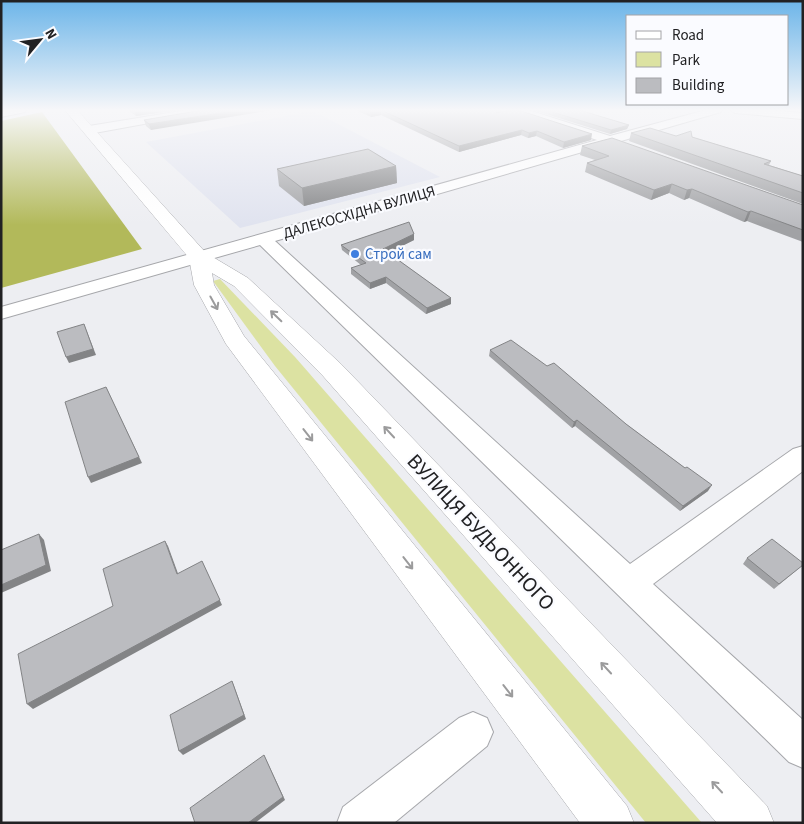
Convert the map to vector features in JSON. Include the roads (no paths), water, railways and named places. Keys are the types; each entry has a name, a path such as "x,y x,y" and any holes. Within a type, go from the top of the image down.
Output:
{"main road":[{"name":"ВУЛИЦЯ БУДЬОННОГО","path":"105,148 199,257 241,282 332,370 750,823"},
{"path":"199,257 204,285 234,339 610,823"}],"street":[{"name":"ДАЛЕКОСХІДНА ВУЛИЦЯ","path":"1,313 585,148"},
{"path":"263,239 803,748"},
{"path":"628,584 803,456"},
{"path":"359,823 473,732"}],"place":[{"name":"Строй сам","path":"355,254"}]}
